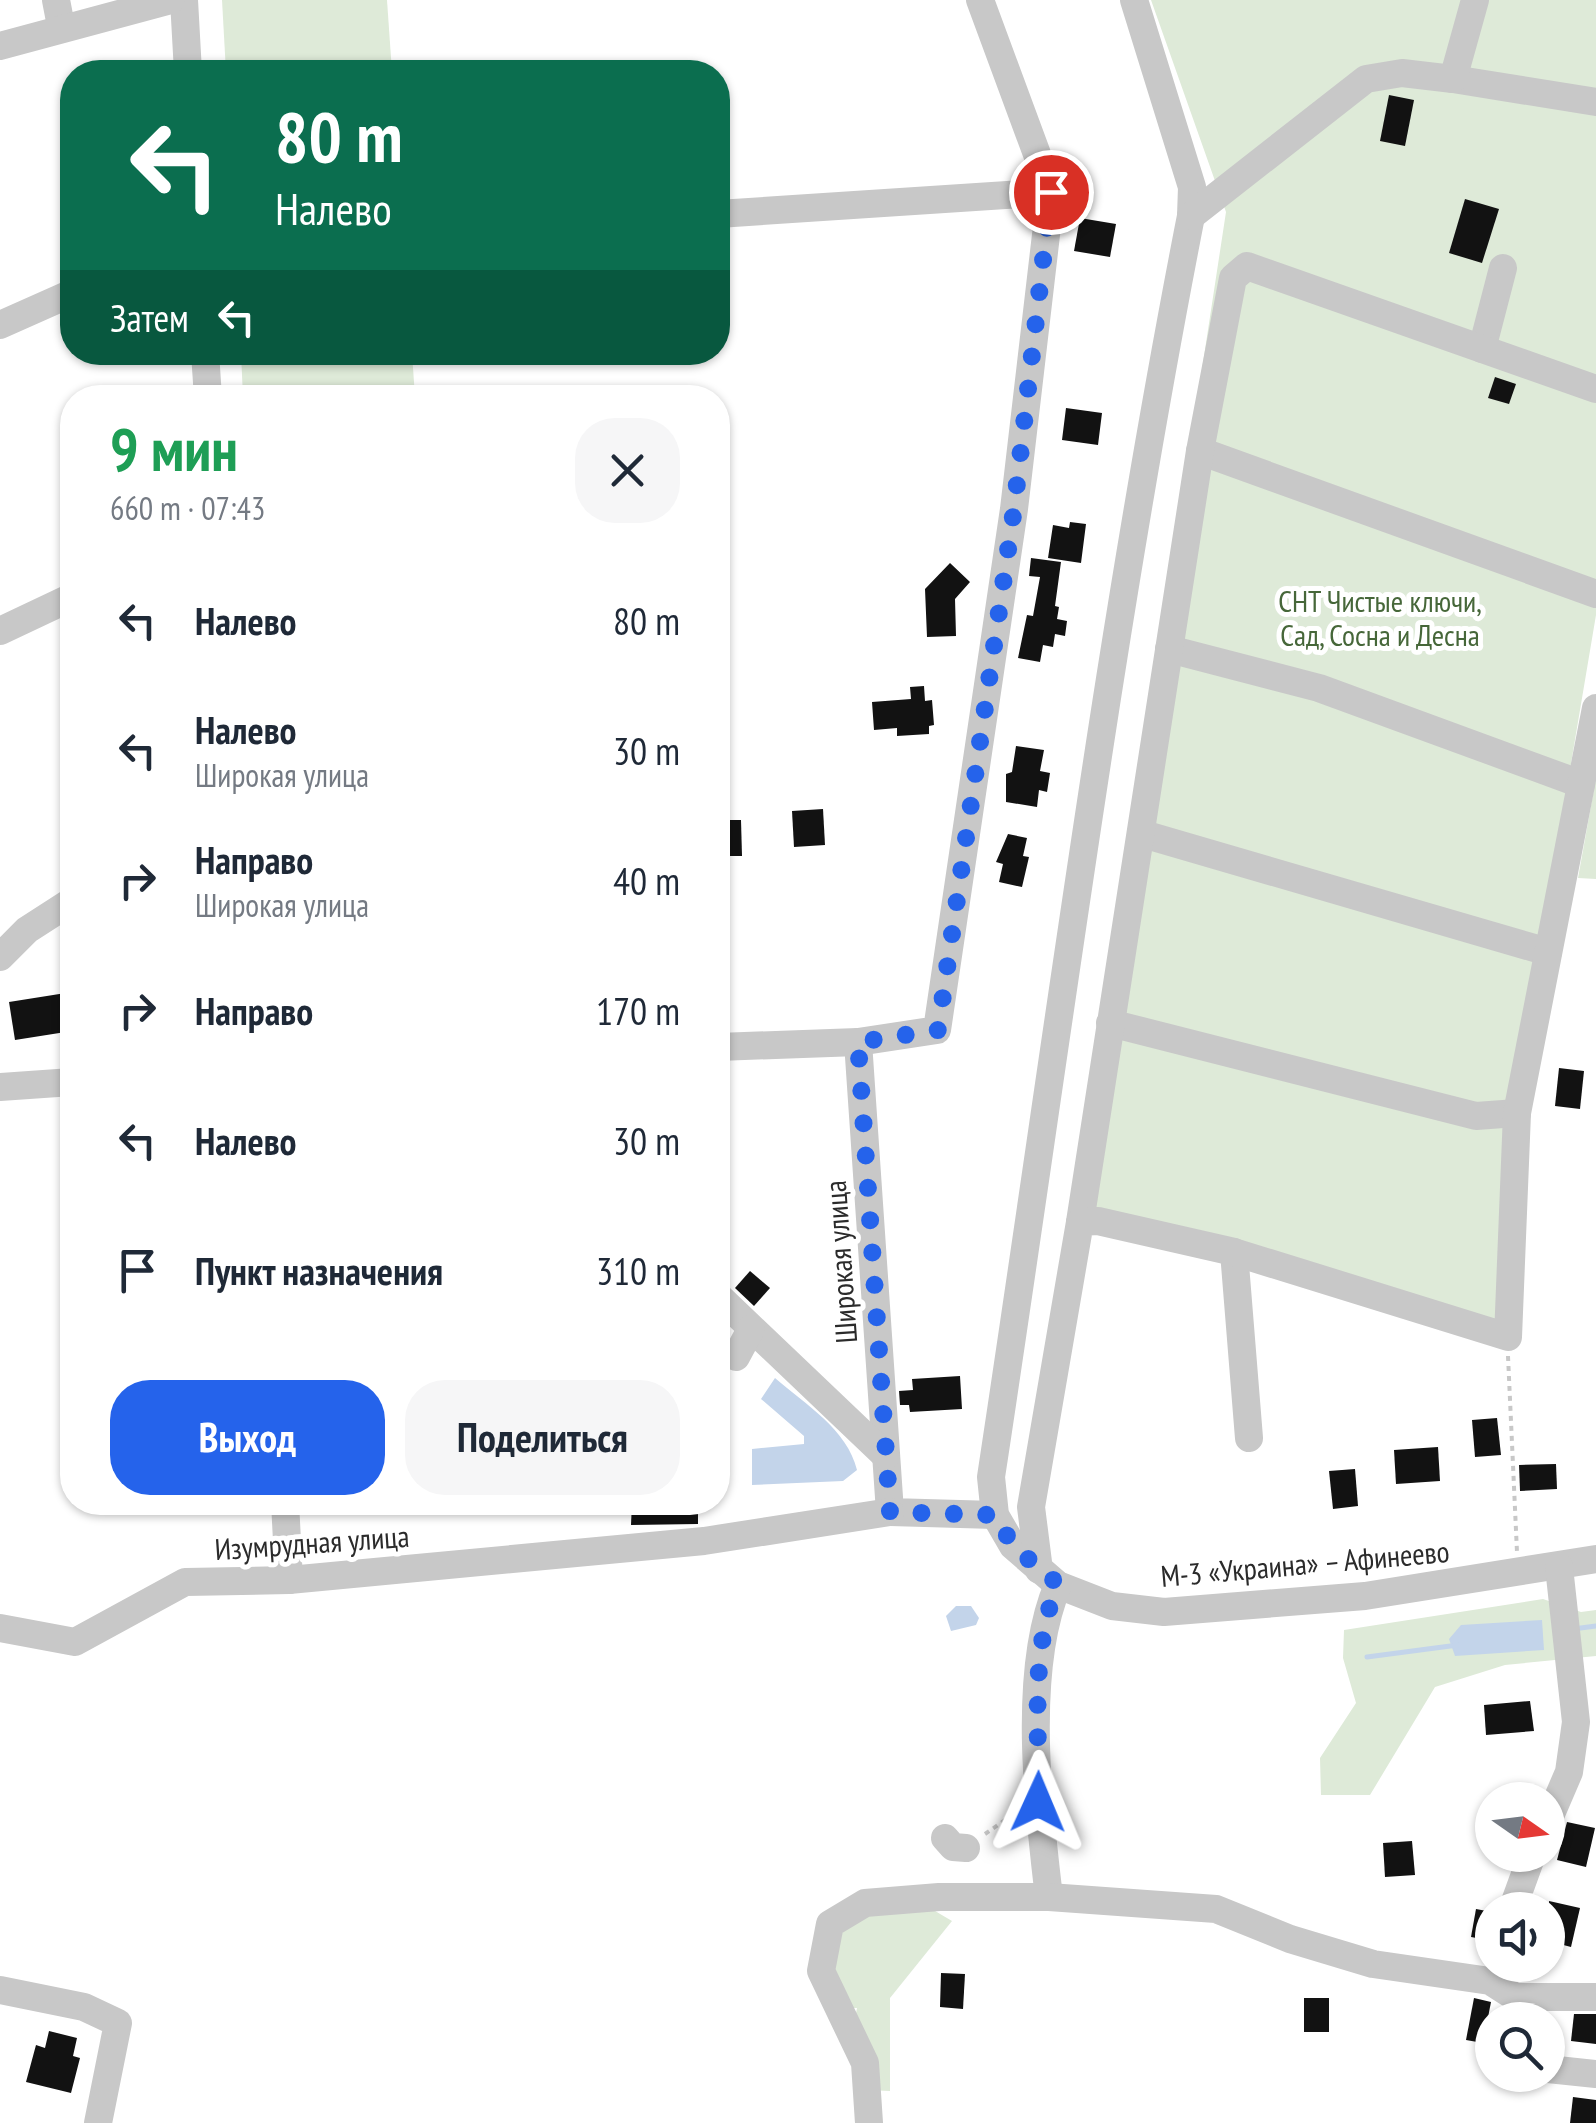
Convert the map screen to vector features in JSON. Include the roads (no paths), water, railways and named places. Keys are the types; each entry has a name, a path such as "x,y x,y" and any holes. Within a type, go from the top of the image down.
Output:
{"street":[{"path":"0,46 59,13 171,0"},
{"path":"184,0 187,60"},
{"path":"730,1047 858,1042 938,1030 1012,528 1051,192 980,0"},
{"path":"890,1512 995,1515 991,1478 1147,440 1191,216 1192,186 1134,0"},
{"path":"1453,79 1475,0"},
{"path":"1191,216 1366,79 1402,73 1596,102"},
{"path":"730,213 1051,192"},
{"path":"1049,1896 1038,1802 1040,1651 1048,1577 1031,1508 1047,1412 1089,1221 1110,1023 1143,834 1200,450 1233,278 1248,266 1596,389"},
{"path":"1482,349 1503,268"},
{"path":"0,325 60,298"},
{"path":"1200,450 1596,594"},
{"path":"0,631 60,603"},
{"path":"1169,648 1319,688 1581,784"},
{"path":"1089,1221 1234,1252 1508,1337 1517,1113 1596,708"},
{"path":"1143,834 1548,952"},
{"path":"0,957 27,930 60,908"},
{"path":"1110,1023 1476,1116 1517,1113"},
{"name":"Широкая улица","path":"858,1042 890,1512"},
{"path":"0,1086 60,1083"},
{"path":"1234,1252 1249,1438"},
{"path":"730,1308 886,1456"},
{"path":"736,1357 750,1329"},
{"path":"1002,1407 1047,1412"},
{"name":"Изумрудная улица","path":"0,1628 75,1642 184,1582 289,1580 704,1541 890,1512"},
{"path":"286,1515 289,1580"},
{"name":"М-3 «Украина» – Афинеево","path":"995,1515 1013,1546 1048,1577 1112,1606 1164,1612 1365,1596 1596,1559"},
{"path":"1559,1567 1576,1722 1565,1782"},
{"path":"869,2123 865,2063 820,1970 830,1924 865,1903 1049,1896 1216,1909 1290,1939 1373,1964 1475,1972"},
{"path":"1501,1982 1515,1997 1596,1998"},
{"path":"0,1990 84,2007 118,2024 98,2123"},
{"path":"1565,2071 1596,2074"}],"water":[{"path":"775,1378 824,1419 844,1442 857,1470 843,1481 752,1485 752,1449 804,1444 804,1436 761,1399"},
{"path":"956,1606 971,1606 979,1618 976,1625 951,1631 946,1616"},
{"path":"1542,1620 1544,1650 1455,1656 1449,1639 1461,1625"}],"waterway":[{"path":"1573,1629 1596,1626"},
{"path":"1367,1657 1458,1645"}],"park label":[{"name":"СНТ Чистые ключи, Сад, Сосна и Десна","path":"1380,617"}]}
